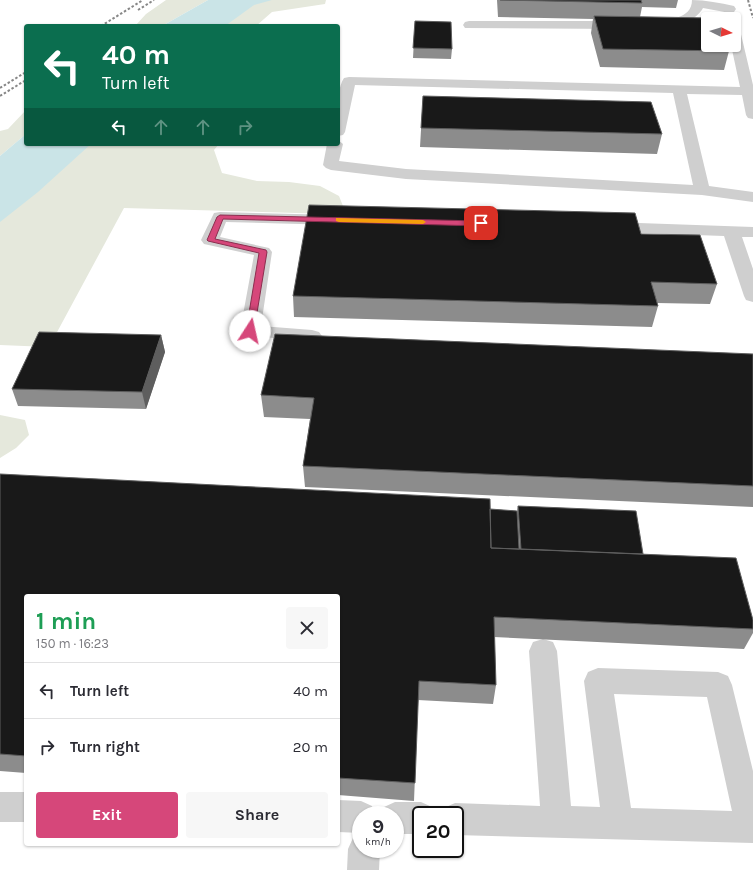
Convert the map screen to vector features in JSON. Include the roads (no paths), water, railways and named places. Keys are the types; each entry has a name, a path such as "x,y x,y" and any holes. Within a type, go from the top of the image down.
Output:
{"street":[{"path":"643,25 662,24 678,21 692,16 696,10 698,0 709,6 730,9"},
{"path":"469,25 630,25"},
{"path":"739,52 753,115"},
{"path":"340,123 349,81 748,91"},
{"path":"680,90 702,190"},
{"path":"335,146 331,165 406,174 702,190 753,197"},
{"path":"329,338 250,331 263,252 210,240 220,217 355,220"},
{"path":"593,226 753,232"},
{"path":"731,231 753,296"},
{"path":"543,651 557,822"},
{"path":"464,819 752,827 718,685 598,681 618,823"},
{"path":"0,806 24,807"},
{"path":"340,816 352,817"},
{"path":"363,870 364,858"}],"water":[{"path":"208,0 272,0 254,5 228,24 166,24"},
{"path":"24,136 24,146 89,146 38,192 0,222 0,156"}],"railway":[{"path":"104,24 143,0"},
{"path":"138,10 154,0"},
{"path":"748,0 753,18"},
{"path":"0,88 24,73"},
{"path":"0,96 24,81"}]}
